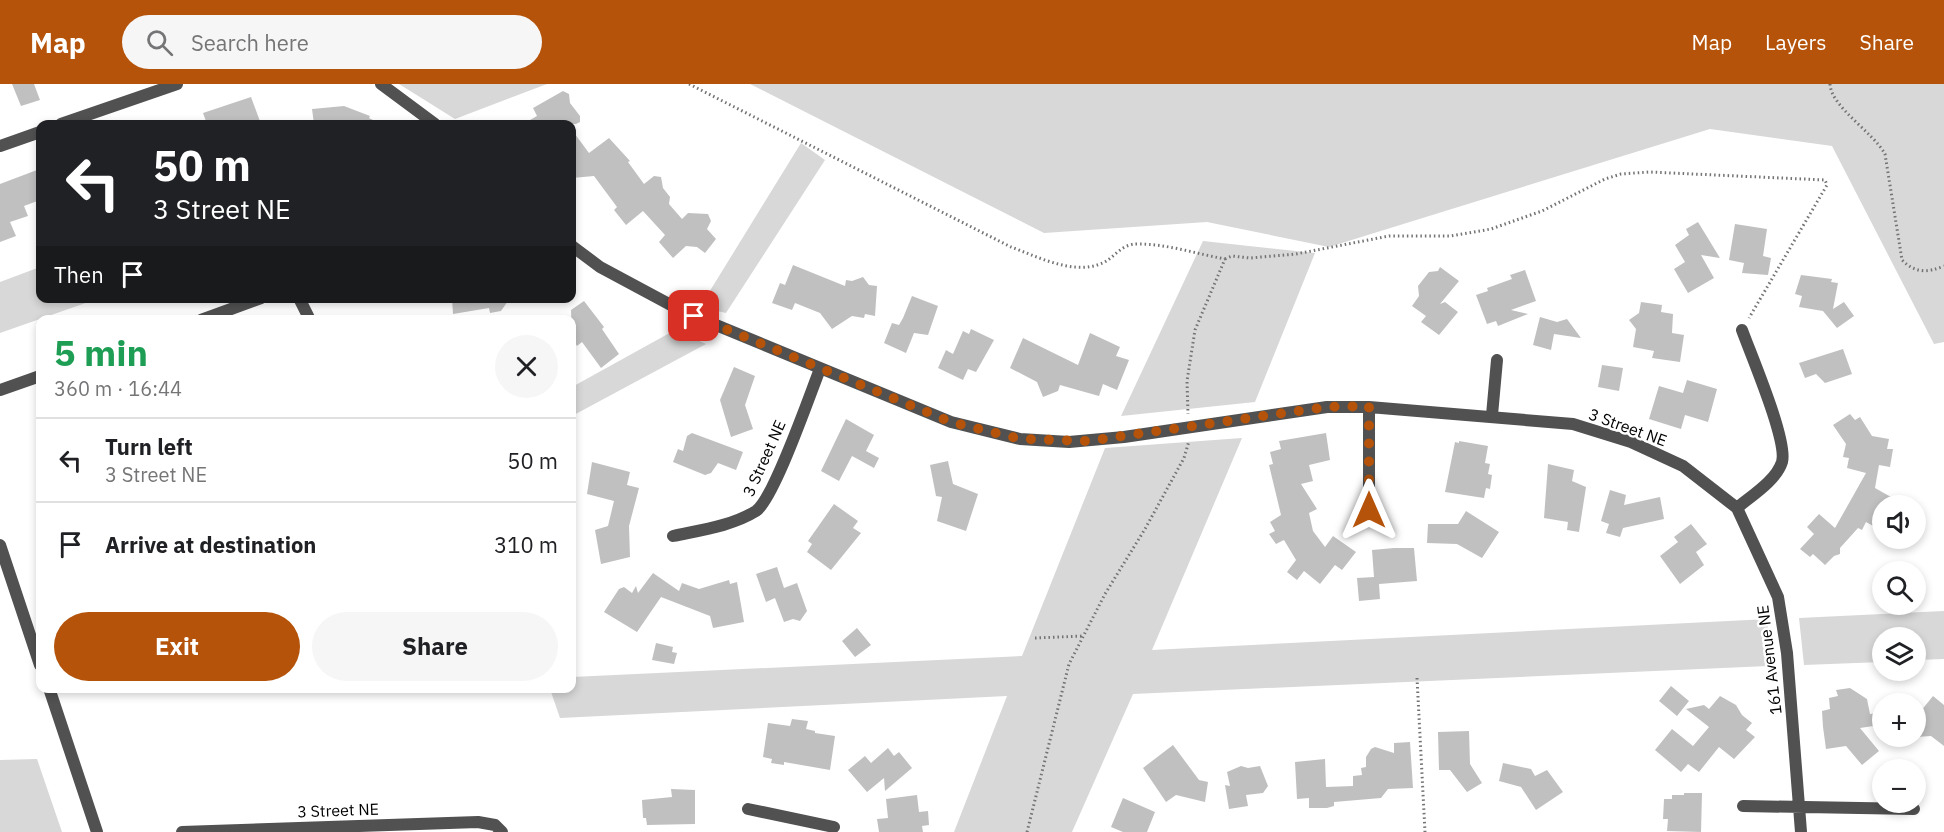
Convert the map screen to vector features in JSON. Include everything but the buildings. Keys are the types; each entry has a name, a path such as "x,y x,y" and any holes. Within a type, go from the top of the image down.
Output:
{"street":[{"path":"73,120 177,84"},
{"path":"381,84 430,120"},
{"path":"0,146 36,133"},
{"name":"3 Street NE","path":"576,249 600,267 682,310 951,422 998,435 1035,440 1097,440 1327,407 1369,406 1492,415 1573,424 1630,442 1683,466 1737,508"},
{"path":"215,315 247,303"},
{"path":"1737,508 1772,478 1782,462 1782,441 1742,330"},
{"path":"1492,415 1497,360"},
{"name":"3 Street NE","path":"673,536 733,522 759,510 774,484 820,369"},
{"path":"0,390 36,377"},
{"path":"1369,406 1369,510"},
{"name":"161 Avenue NE","path":"1737,508 1772,582 1780,606 1787,653 1801,832"},
{"path":"0,545 36,653"},
{"path":"50,693 97,832"},
{"path":"1743,806 1872,808"},
{"path":"748,809 803,826 834,827"},
{"name":"3 Street NE","path":"183,832 478,822 499,828"}],"path":[{"path":"689,84 1011,247 1053,262 1082,266 1100,264 1119,249 1139,243 1225,259 1232,256 1250,258 1296,254 1389,236 1451,236 1491,230 1542,211 1583,188 1621,174 1648,172 1826,180 1827,185 1742,330"},
{"path":"1830,84 1833,98 1879,143 1885,154 1902,260 1916,270 1933,270 1944,266"},
{"path":"1188,409 1187,381 1195,330 1225,259"},
{"path":"1027,832 1063,682 1083,636 1184,458 1189,439"},
{"path":"1035,638 1083,636"},
{"path":"1417,678 1425,832"}],"shaded area":[{"path":"399,84 547,84 455,119"},
{"path":"750,84 1944,84 1944,342 1934,344 1832,146 1710,129 1329,247 1207,222 1044,233"},
{"path":"801,143 825,160 726,313 700,307"},
{"path":"1203,241 1315,253 1255,402 1121,416"},
{"path":"36,268 36,303 86,303 51,315 36,315 36,320 0,333 0,282"},
{"path":"675,330 706,344 576,414 576,385"},
{"path":"1242,438 1152,650 1768,619 1768,666 1133,694 1072,832 954,832 1007,696 560,718 551,693 576,693 576,677 1022,656 1105,448"},
{"path":"1944,611 1944,659 1926,660 1926,627 1872,627 1872,662 1804,665 1799,618 1926,615 1926,612"},
{"path":"37,759 62,832 0,832 0,760"}],"route":[{"path":"694,316 951,422 1020,439 1088,441 1327,407 1369,406 1369,510"}]}
